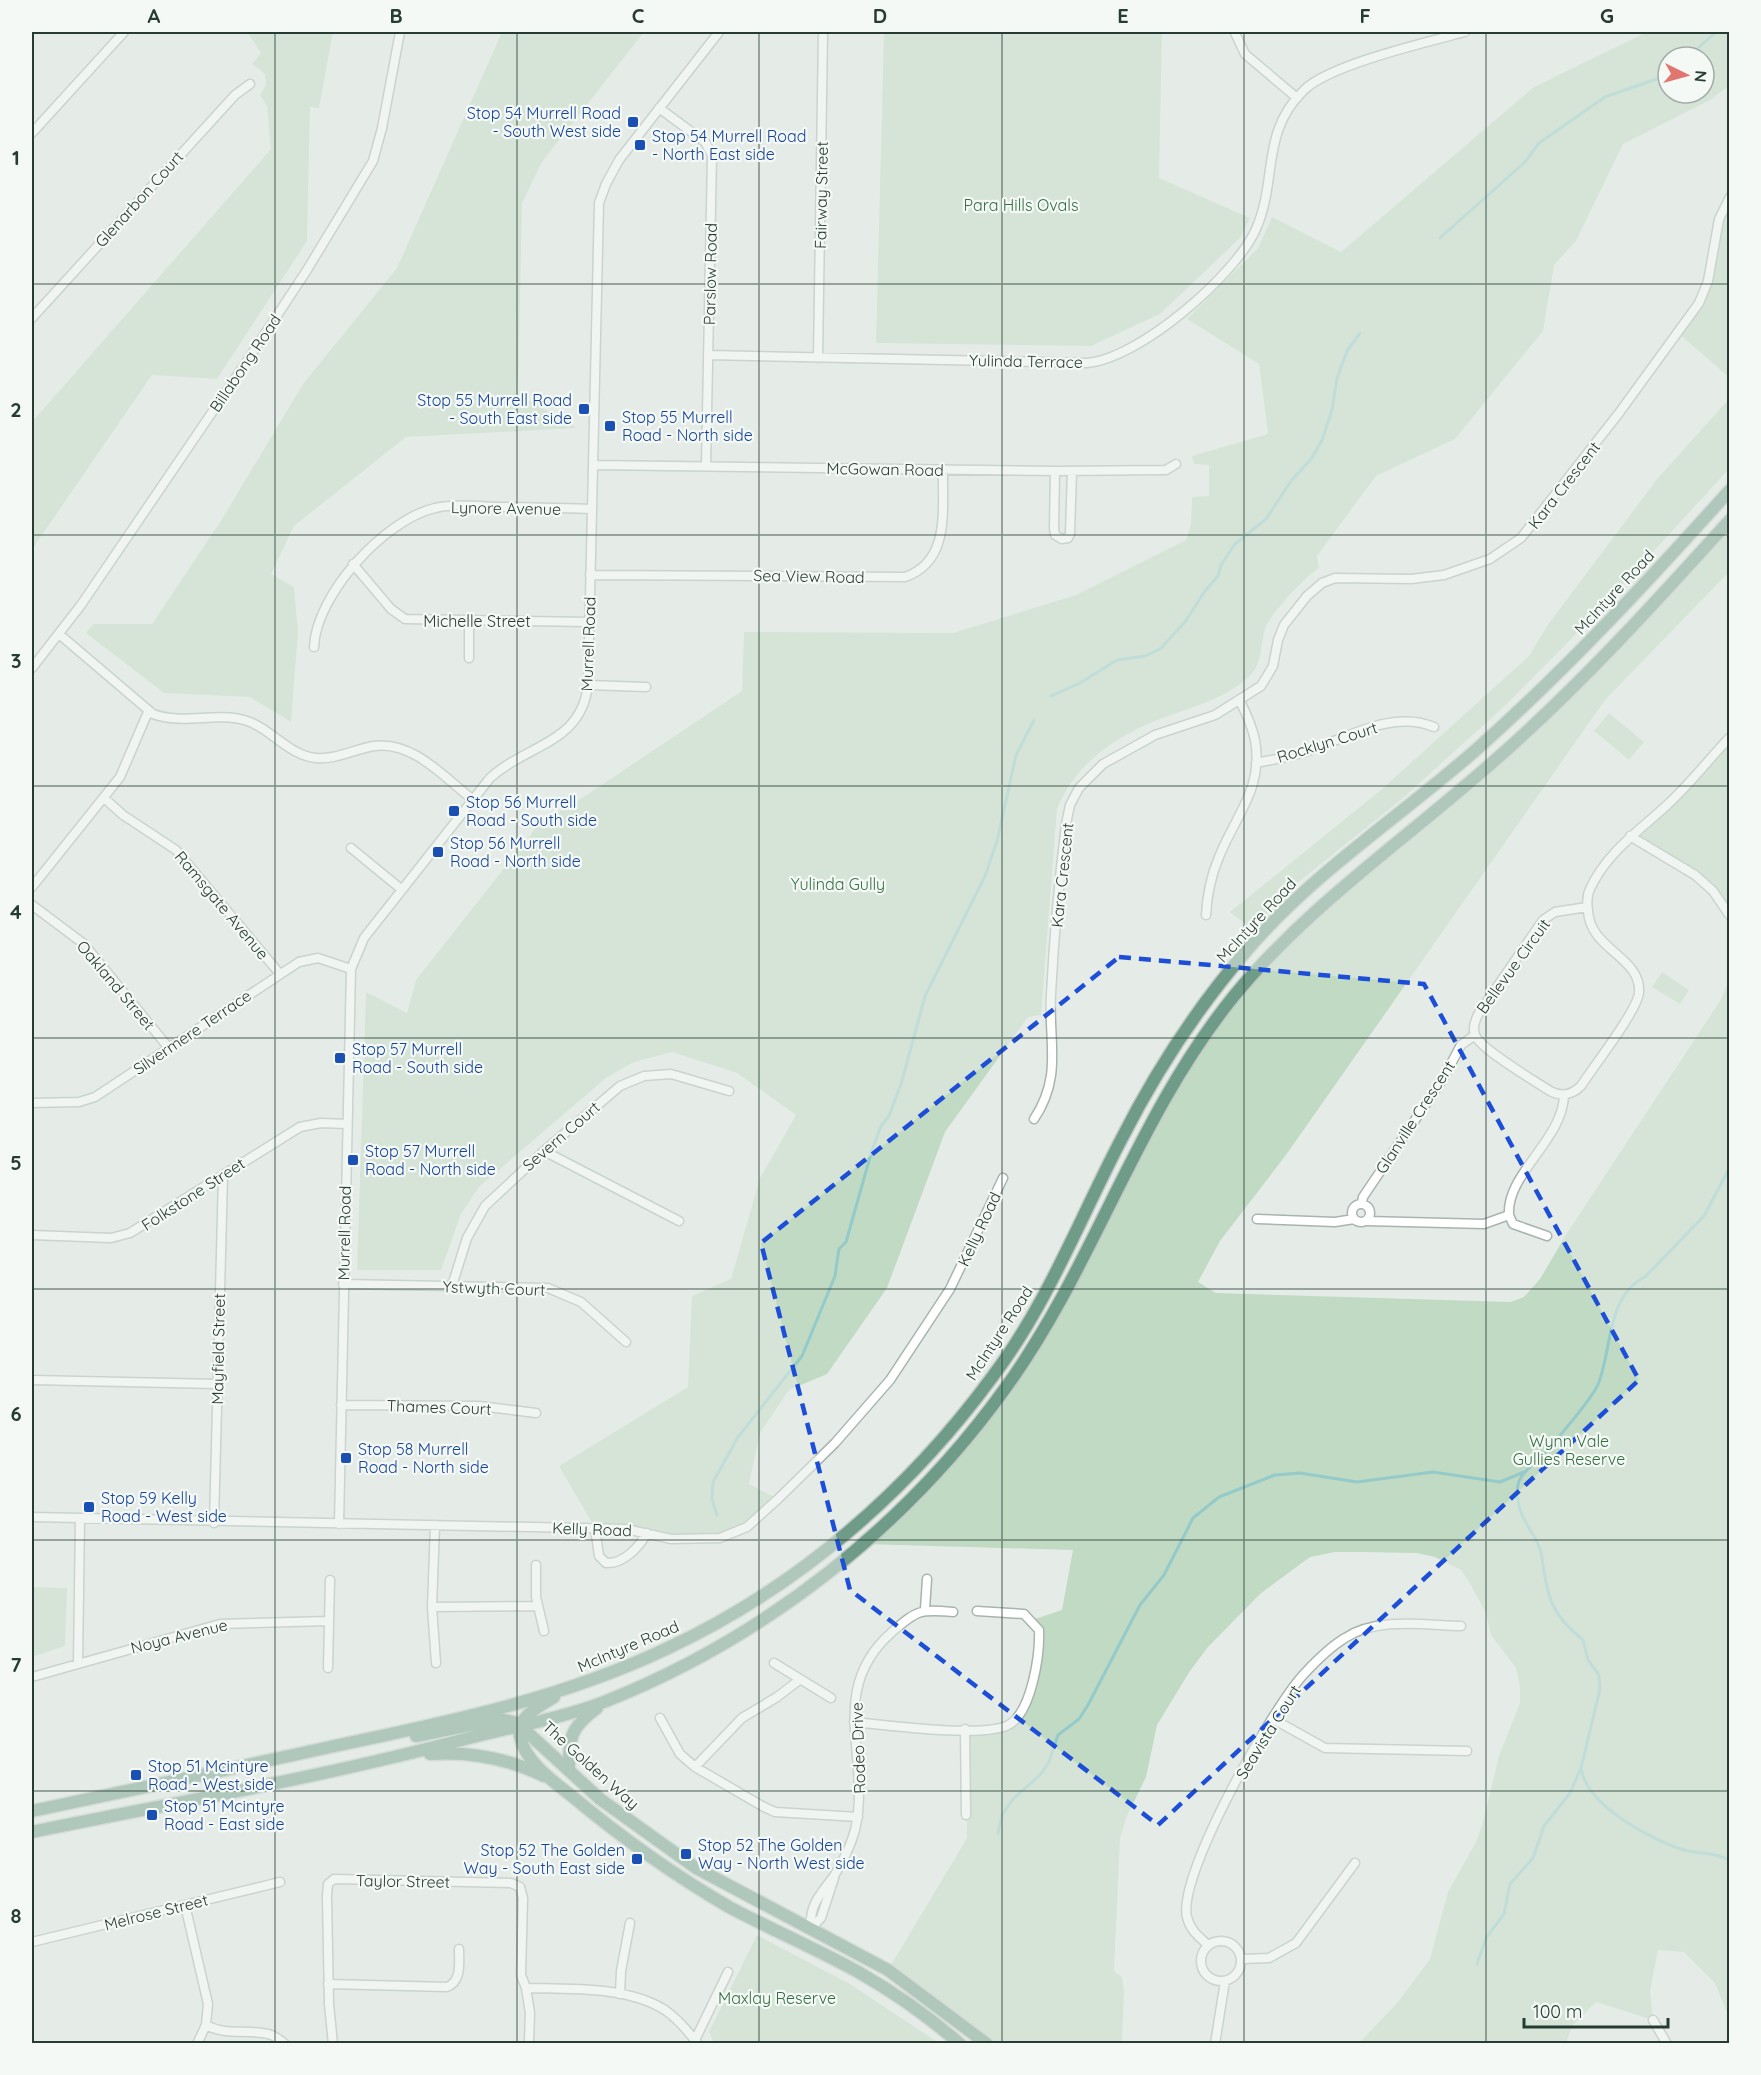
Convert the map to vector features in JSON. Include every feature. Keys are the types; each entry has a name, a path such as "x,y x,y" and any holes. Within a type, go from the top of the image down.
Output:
{"main road":[{"name":"McIntyre Road","path":"32,1811 384,1736 565,1690 669,1648 741,1610 819,1556 893,1492 971,1403 1018,1339 1057,1273 1121,1138 1154,1078 1192,1021 1248,949 1317,880 1475,751 1563,669 1619,613 1730,490"},
{"name":"McIntyre Road","path":"32,1832 400,1757 605,1701 656,1679 726,1642 781,1608 849,1557 915,1497 973,1431 1030,1353 1073,1278 1137,1146 1173,1081 1234,996 1291,932 1329,897 1526,733 1636,624 1730,520"},
{"path":"384,1736 418,1736 500,1719 521,1725 531,1712 565,1690"},
{"path":"569,1770 569,1749 573,1731 582,1718 605,1701"},
{"name":"The Golden Way","path":"521,1725 621,1815 696,1868 888,1970 987,2043"},
{"name":"The Golden Way","path":"521,1725 520,1734 525,1750 553,1781 604,1823 689,1883 888,1990 960,2043"},
{"path":"400,1757 472,1754 509,1761 553,1781"},
{"path":"780,1932 811,1928 826,1955"}],"street":[{"path":"32,133 124,32"},
{"name":"Billabong Road","path":"32,668 59,634 249,358 307,270 373,161 379,144 400,32"},
{"name":"Murrell Road","path":"339,1524 351,969 364,938 472,799 506,764 553,741 568,729 584,704 588,685 599,203 619,160 719,32"},
{"name":"Fairway Street","path":"818,358 823,32"},
{"name":"Yulinda Terrace","path":"708,356 1086,363 1100,361 1126,350 1173,322 1243,252 1257,228 1264,204 1277,129 1297,98 1309,85 1334,72 1465,32"},
{"path":"1235,33 1245,54 1297,98"},
{"name":"Glenarbon Court","path":"32,318 235,95 250,84"},
{"name":"Parslow Road","path":"659,108 705,142 712,155 706,466"},
{"name":"Kara Crescent","path":"1034,1119 1045,1101 1052,1074 1052,982 1066,824 1074,796 1090,774 1103,764 1155,735 1208,718 1240,701 1261,686 1274,666 1278,640 1284,625 1307,596 1322,583 1335,578 1411,579 1444,576 1490,559 1521,538 1619,413 1699,303 1708,281 1719,219 1730,197"},
{"name":"McGowan Road","path":"593,465 1055,471 1166,470 1176,465"},
{"name":"Sea View Road","path":"590,575 905,577 923,566 939,546 943,470"},
{"path":"1055,471 1054,528 1055,535 1062,539 1068,538 1070,534 1072,471"},
{"name":"Lynore Avenue","path":"314,647 316,629 322,615 353,564 401,525 435,508 462,506 591,509"},
{"name":"Michelle Street","path":"353,564 391,609 401,617 416,620 589,622"},
{"path":"469,621 470,658"},
{"path":"59,634 148,711 168,718 246,721 312,758 330,757 380,746 403,750 427,763 472,799"},
{"path":"588,685 646,687"},
{"path":"1206,915 1210,885 1219,857 1250,796 1256,763 1254,734 1240,701"},
{"path":"32,887 120,777 148,711"},
{"name":"Rocklyn Court","path":"1256,763 1307,752 1341,736 1385,725 1410,721 1434,727"},
{"path":"1547,1236 1513,1224 1509,1215 1510,1198 1561,1117 1564,1095 1572,1093 1581,1086 1633,1007 1639,992 1636,975 1631,968 1600,941 1592,930 1587,907 1590,889 1630,836 1668,804 1730,737"},
{"name":"Ramsgate Avenue","path":"104,798 123,815 176,850 280,974"},
{"path":"1630,836 1695,875 1713,891 1730,916"},
{"path":"351,848 401,889"},
{"name":"Oakland Street","path":"32,905 84,944 168,1047"},
{"name":"Bellevue Circuit","path":"1564,1095 1550,1091 1485,1047 1475,1035 1475,1018 1543,920 1555,912 1587,907"},
{"name":"Silvermere Terrace","path":"32,1103 89,1100 280,974 312,958 351,969"},
{"name":"Glanville Crescent","path":"1362,1203 1363,1197 1444,1077 1461,1045 1475,1035"},
{"name":"Severn Court","path":"452,1286 467,1238 485,1206 614,1091 638,1078 656,1074 671,1074 729,1091"},
{"name":"Folkstone Street","path":"32,1235 123,1236 148,1224 300,1127 321,1123 347,1124"},
{"path":"544,1151 679,1221"},
{"name":"Mayfield Street","path":"214,1523 223,1176"},
{"name":"Kelly Road","path":"32,1517 214,1523 634,1529 671,1539 712,1540 732,1535 752,1522 818,1461 890,1380 937,1310 956,1277 1003,1178"},
{"path":"1368,1221 1371,1210 1362,1203 1355,1206 1352,1212 1354,1219 1359,1223 1368,1221 1484,1224 1509,1215"},
{"path":"1257,1219 1335,1222 1354,1219"},
{"name":"Ystwyth Court","path":"343,1284 532,1286 553,1290 588,1307 626,1342"},
{"path":"32,1380 217,1384"},
{"name":"Thames Court","path":"341,1404 479,1406 536,1413"},
{"path":"78,1663 80,1519"},
{"path":"435,1525 432,1606 436,1663"},
{"path":"595,1528 599,1556 606,1563 622,1559 640,1545 647,1533"},
{"path":"536,1565 537,1606 544,1630"},
{"path":"927,1579 925,1609 953,1612"},
{"path":"328,1668 330,1580"},
{"path":"432,1606 537,1606"},
{"name":"Rodeo Drive","path":"811,1928 821,1918 834,1875 854,1835 858,1817 860,1799 854,1701 860,1677 874,1648 903,1622 925,1609"},
{"path":"854,1722 991,1730 1011,1724 1018,1716 1037,1674 1040,1649 1039,1630 1024,1614 977,1611"},
{"name":"Noya Avenue","path":"32,1677 220,1624 329,1621"},
{"name":"Seavista Court","path":"1208,1945 1192,1931 1186,1915 1188,1886 1213,1822 1273,1719 1303,1675 1332,1647 1359,1630 1376,1625 1461,1626"},
{"path":"774,1663 798,1681 831,1698"},
{"path":"695,1767 716,1742 742,1718 798,1681"},
{"path":"660,1718 680,1754 695,1767 775,1812 858,1817"},
{"path":"1273,1719 1325,1748 1467,1751"},
{"path":"965,1729 966,1815"},
{"path":"1242,1959 1269,1958 1296,1942 1355,1863"},
{"name":"Taylor Street","path":"333,2043 328,1984 327,1896 328,1884 334,1879 511,1883 520,1887 524,1898 521,1975 526,1988 529,2040"},
{"name":"Melrose Street","path":"32,1942 280,1882"},
{"path":"185,1905 208,2004 206,2025 197,2043"},
{"path":"620,1994 621,1971 630,1923"},
{"path":"1223,1940 1237,1947 1242,1959 1234,1976 1225,1981 1219,1981 1206,1974 1201,1959 1208,1945 1223,1940"},
{"path":"328,1984 447,1987 454,1983 458,1974 459,1949"},
{"path":"526,1988 574,1989 620,1994 664,2010 681,2023 697,2042 728,1972"},
{"path":"1215,2043 1225,1981"},
{"path":"1653,2020 1667,2043"},
{"path":"206,2025 215,2030 270,2034 285,2043"}],"highlighted area":[{"path":"1119,957 1424,984 1639,1380 1158,1825 850,1590 761,1243"}],"green space":[{"path":"247,32 333,32 319,108 310,107 307,241 217,379 152,375 33,548 32,422 271,149 267,106 260,95 266,85 265,74 252,64 261,53"},
{"path":"502,32 644,32 542,162 522,203 518,394 577,428 406,437 294,526 271,574 294,587 298,632 291,722 250,697 164,693 86,633 93,624 152,624 222,519 303,384 397,268"},
{"name":"Para Hills Ovals","path":"884,32 1162,32 1159,178 1250,218 1240,238 1160,314 1091,346 876,343"},
{"name":"Yulinda Gully","path":"1647,32 1729,32 1729,86 1716,96 1716,45 1656,45 1656,105 1700,105 1623,144 1576,241 1554,265 1543,331 1455,439 1376,476 1317,556 1319,568 1289,596 1273,615 1265,629 1258,664 1250,676 1220,696 1148,724 1119,739 1094,758 1072,781 1057,809 1041,1015 1028,1017 945,1132 887,1288 827,1374 789,1390 760,1433 749,1484 778,1499 747,1527 712,1540 595,1528 559,1466 688,1387 692,1296 731,1279 760,1178 796,1115 737,1073 672,1052 634,1062 606,1078 479,1187 461,1214 441,1270 357,1270 366,992 407,1013 416,980 543,819 567,808 742,691 744,632 953,633 1076,595 1186,540 1191,524 1192,497 1209,496 1209,465 1194,464 1192,456 1268,434 1259,364 1187,319 1258,248 1272,217 1341,252 1534,87"},
{"path":"1729,197 1729,377 1679,334 1699,303 1717,227"},
{"path":"1729,399 1729,469 1596,614 1508,703 1402,799 1296,884 1252,929 1230,912 1382,789 1529,656 1547,626 1657,479"},
{"name":"Wynn Vale Gullies Reserve","path":"1729,520 1729,572 1605,700 1286,1155 1220,1241 1198,1282 1216,1293 1511,1302 1524,1297 1540,1279 1567,1233 1720,1001 1729,980 1729,2018 1715,1983 1684,1952 1658,1950 1650,1991 1653,2020 1596,2002 1572,2026 1566,2043 1359,2043 1398,2002 1430,1959 1448,1892 1476,1842 1483,1822 1499,1756 1520,1703 1520,1686 1516,1668 1491,1635 1486,1613 1461,1570 1435,1557 1417,1553 1335,1552 1310,1557 1260,1594 1208,1647 1190,1671 1157,1725 1146,1777 1126,1818 1120,1839 1114,1971 1122,1977 1124,1991 1122,2043 987,2043 888,1970 967,1838 965,1729 991,1730 1018,1716 1040,1649 1032,1620 1062,1610 1073,1550 865,1544 1006,1388 1173,1081 1257,969 1488,767"},
{"path":"1609,713 1644,742 1629,760 1594,731"},
{"path":"1729,737 1729,916 1713,891 1630,836"},
{"path":"1662,972 1689,990 1680,1004 1652,987"},
{"path":"32,1587 67,1588 65,1646 32,1657"},
{"name":"Maxlay Reserve","path":"757,1935 850,1984 939,2043 714,2043 709,2032"}],"waterway":[{"path":"1701,45 1716,32"},
{"path":"1440,238 1525,162 1539,143 1605,97 1656,79"},
{"path":"1051,696 1080,683 1117,660 1145,656 1160,649 1185,622 1205,591 1218,576 1221,565 1235,544 1266,519 1291,481 1311,459 1322,440 1332,410 1337,378 1347,351 1360,333"},
{"path":"717,1515 712,1499 713,1482 738,1437 802,1356 835,1276 839,1249 846,1242 872,1150 881,1126 889,1116 902,1081 925,996 985,876 997,841 1016,755 1034,720"},
{"path":"1477,1964 1486,1938 1504,1914 1510,1884 1533,1858 1544,1826 1570,1793 1581,1768 1600,1689 1599,1675 1588,1660 1583,1640 1564,1622 1552,1604 1538,1543 1519,1507 1517,1492 1519,1481 1563,1432 1596,1389 1617,1309 1624,1296 1704,1216 1730,1167"},
{"path":"998,1833 1002,1815 1013,1799 1040,1775 1049,1762 1058,1735 1079,1719 1088,1705 1140,1605 1164,1575 1193,1518 1219,1497 1275,1475 1300,1473 1357,1482 1433,1472 1500,1482 1524,1472"},
{"path":"1581,1768 1586,1782 1607,1808 1638,1829 1684,1850 1713,1855 1730,1861"}],"place":[{"name":"Stop 54 Murrell Road - South West side","path":"633,122"},
{"name":"Stop 54 Murrell Road - North East side","path":"640,145"},
{"name":"Stop 55 Murrell Road - South East side","path":"584,409"},
{"name":"Stop 55 Murrell Road - North side","path":"610,426"},
{"name":"Stop 56 Murrell Road - South side","path":"454,811"},
{"name":"Stop 56 Murrell Road - North side","path":"438,852"},
{"name":"Stop 57 Murrell Road - South side","path":"340,1058"},
{"name":"Stop 57 Murrell Road - North side","path":"353,1160"},
{"name":"Stop 58 Murrell Road - North side","path":"346,1458"},
{"name":"Stop 59 Kelly Road - West side","path":"89,1507"},
{"name":"Stop 51 Mcintyre Road - West side","path":"136,1775"},
{"name":"Stop 51 Mcintyre Road - East side","path":"152,1815"},
{"name":"Stop 52 The Golden Way - North West side","path":"686,1854"},
{"name":"Stop 52 The Golden Way - South East side","path":"637,1859"}]}
